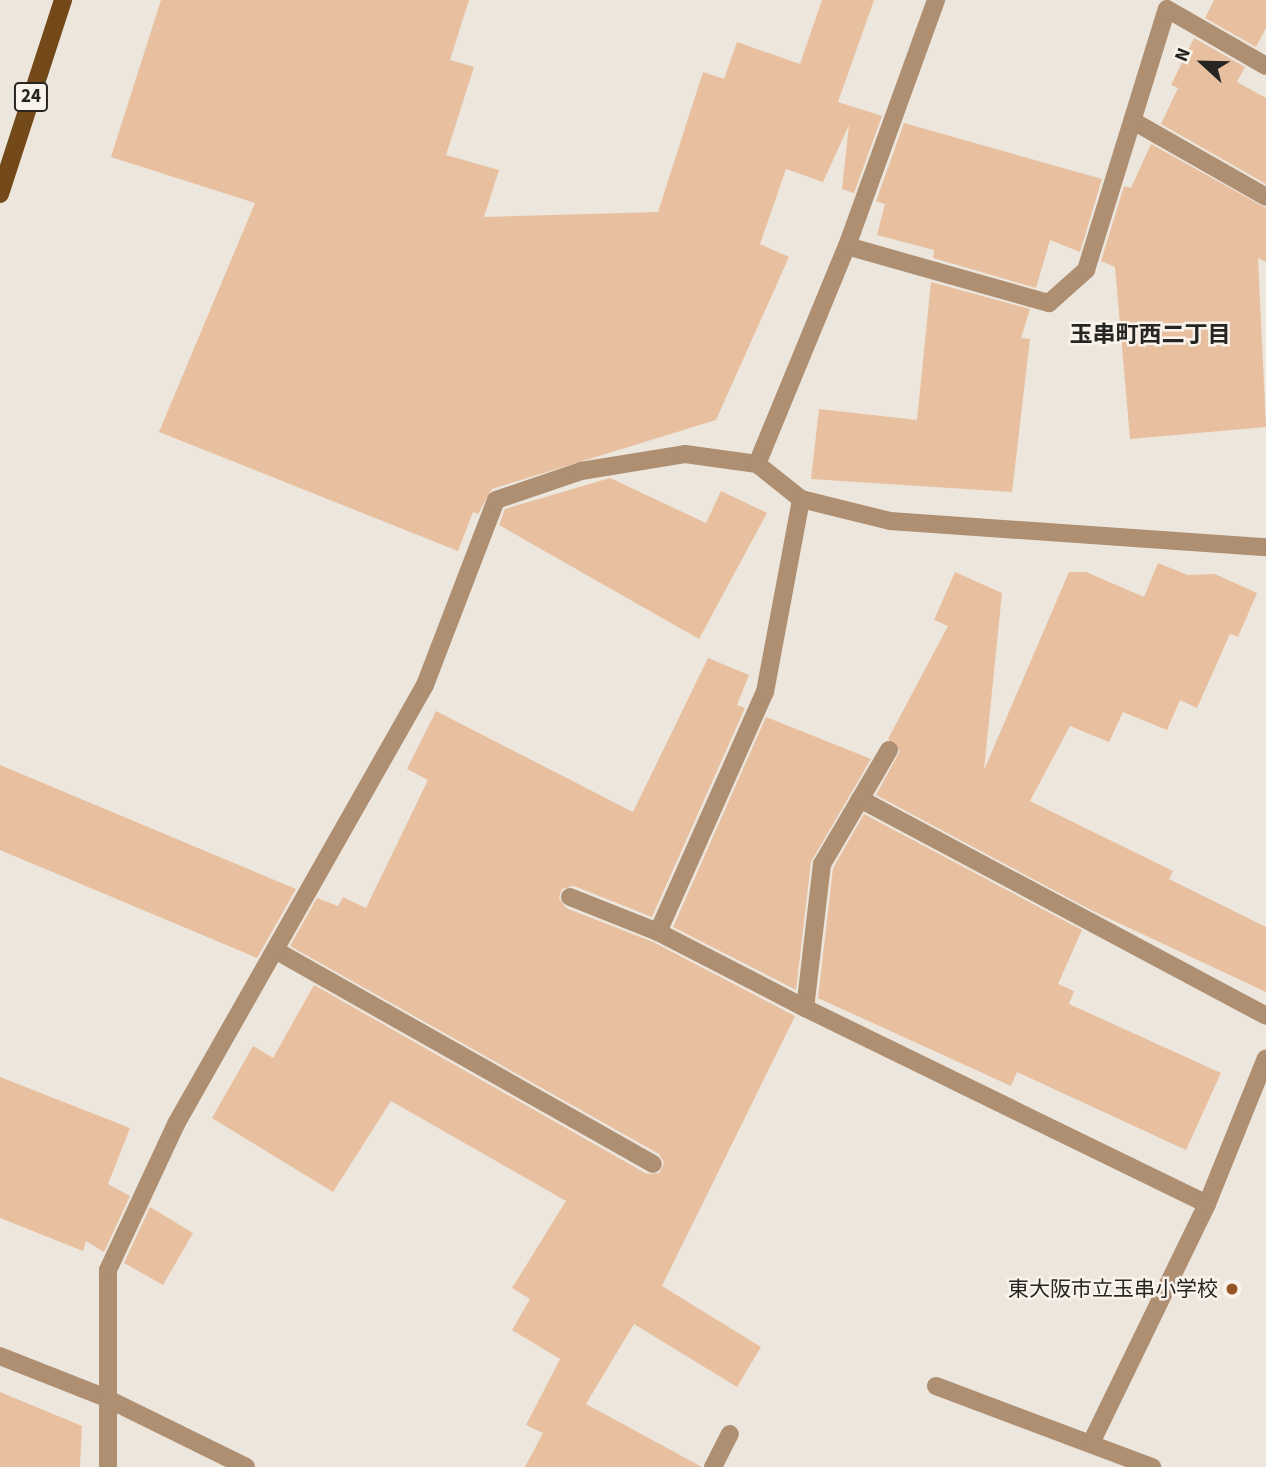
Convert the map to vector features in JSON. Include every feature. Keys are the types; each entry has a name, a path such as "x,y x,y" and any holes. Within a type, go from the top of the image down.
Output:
{"main road":[{"name":"24","path":"0,194 63,0"}],"street":[{"path":"757,464 847,246 936,0"},
{"path":"847,246 1049,303 1086,270 1167,9 1266,66"},
{"path":"1133,121 1266,197"},
{"path":"108,1467 108,1270 176,1124 425,685 496,500 581,471 685,454 757,464 801,499 890,521 1266,547"},
{"path":"658,932 765,692 801,499"},
{"path":"805,1008 822,864 889,750"},
{"path":"860,799 1266,1016"},
{"path":"570,897 658,932 805,1008 1207,1204"},
{"path":"275,950 653,1164"},
{"path":"1091,1443 1207,1204 1266,1058"},
{"path":"0,1356 106,1398 246,1467"},
{"path":"936,1386 1152,1467"},
{"path":"713,1467 730,1434"}],"building":[{"path":"161,0 469,0 450,60 474,67 446,155 499,170 484,217 658,212 703,72 724,79 737,42 800,64 822,0 874,0 838,102 882,116 854,193 842,189 849,125 823,182 786,169 760,244 789,257 716,420 492,489 478,514 473,512 458,551 159,432 255,203 111,157"},
{"path":"1214,0 1266,0 1266,28 1256,47 1205,18"},
{"path":"1194,38 1245,67 1237,82 1266,98 1266,184 1161,124 1178,88 1171,85"},
{"path":"904,123 1102,179 1080,252 1050,240 1036,288 933,258 934,250 877,235 885,204 876,201"},
{"path":"1151,144 1266,208 1266,262 1258,258 1266,427 1130,439 1115,267 1101,261 1124,186 1131,188"},
{"path":"931,282 1030,309 1021,338 1030,339 1012,492 811,479 819,409 917,420"},
{"path":"610,478 706,523 721,491 767,513 699,639 499,525 505,509"},
{"path":"1158,563 1188,575 1215,574 1257,593 1238,637 1230,634 1197,708 1180,700 1167,730 1123,712 1109,742 1070,726 1030,801 1173,871 1169,879 1266,927 1266,992 1091,910 876,795 900,751 888,739 948,626 934,620 955,572 1002,593 984,770 1069,572 1086,572 1144,597"},
{"path":"708,658 749,675 737,705 745,708 652,917 574,886 562,889 559,898 566,908 653,942 795,1016 662,1286 761,1347 737,1387 634,1324 586,1404 702,1467 525,1467 543,1433 526,1425 560,1359 512,1330 530,1299 512,1288 566,1201 391,1101 333,1192 212,1118 253,1046 273,1058 314,985 647,1174 659,1173 664,1163 659,1154 290,946 317,898 338,906 343,897 366,908 428,780 407,769 436,711 633,812"},
{"path":"766,717 871,759 811,862 796,990 673,927"},
{"path":"0,765 296,889 257,958 0,850"},
{"path":"864,814 1082,930 1058,984 1074,991 1069,1004 1221,1073 1186,1150 1017,1072 1011,1086 818,998 833,868"},
{"path":"0,1077 130,1128 108,1184 130,1196 104,1252 86,1241 83,1251 0,1218"},
{"path":"150,1207 193,1233 163,1285 124,1263"},
{"path":"0,1392 82,1426 80,1467 0,1467"}],"place":[{"name":"東大阪市立玉串小学校","path":"1232,1289"}],"district":[{"name":"玉串町西二丁目","path":"1150,335"}]}
